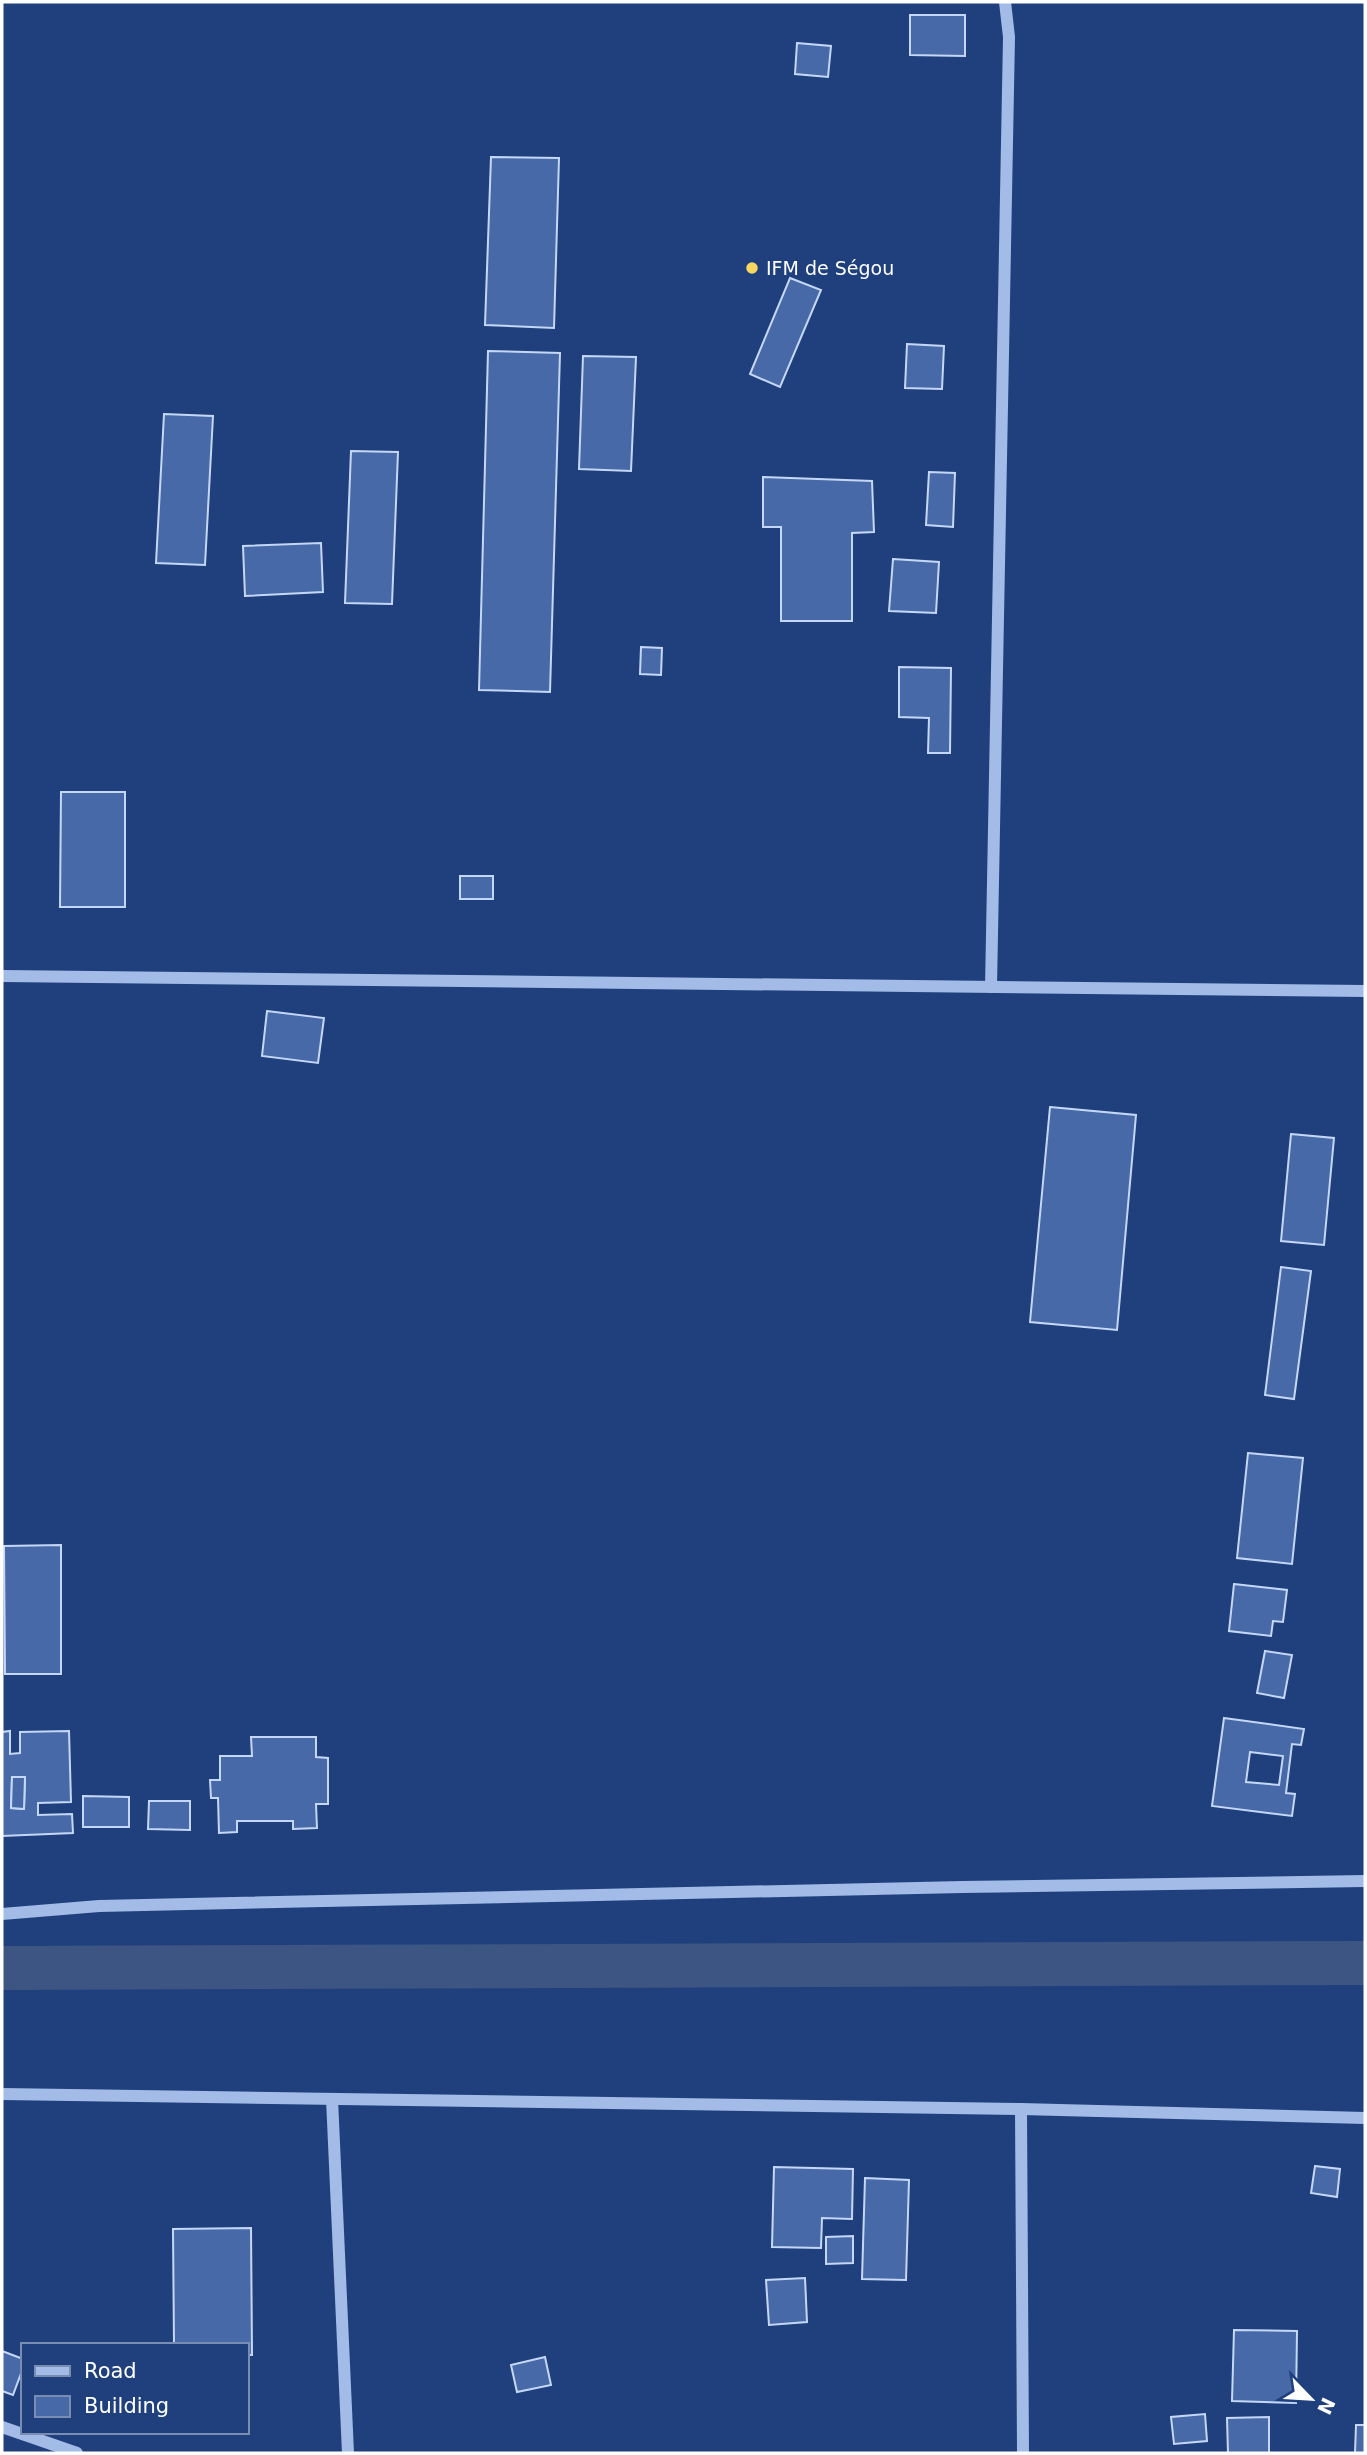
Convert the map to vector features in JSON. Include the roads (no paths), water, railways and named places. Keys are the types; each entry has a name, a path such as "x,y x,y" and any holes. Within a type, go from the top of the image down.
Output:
{"street":[{"path":"992,987 1009,37 1005,2"},
{"path":"2,976 1365,991"},
{"path":"2,1914 113,1906 948,1887 1365,1881"},
{"path":"2,2094 1021,2109 1365,2118"},
{"path":"332,2099 348,2453"},
{"path":"1021,2109 1023,2453"},
{"path":"2,2427 40,2447 77,2453"}],"waterway":[{"path":"2,1968 1365,1963"}],"place":[{"name":"IFM de Ségou","path":"752,268"}]}
